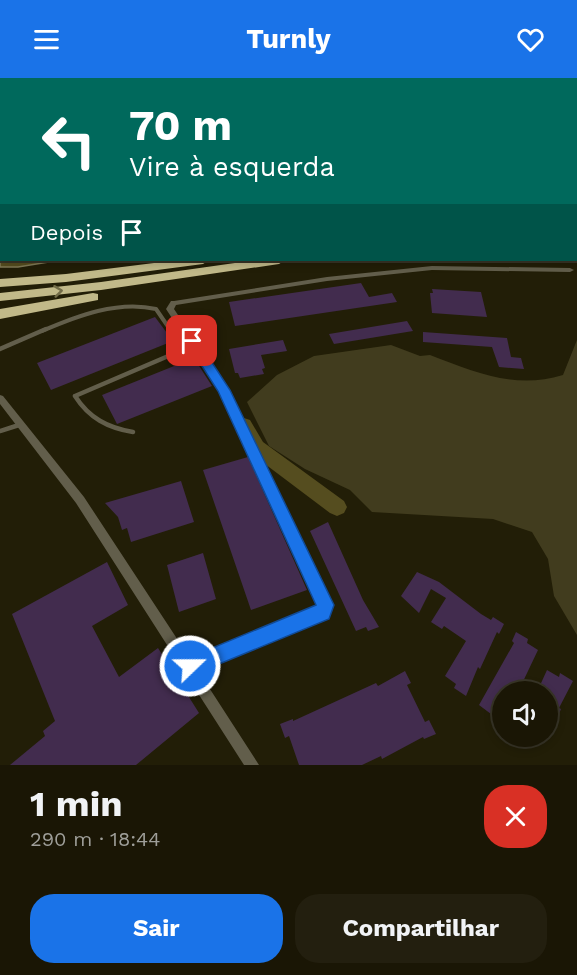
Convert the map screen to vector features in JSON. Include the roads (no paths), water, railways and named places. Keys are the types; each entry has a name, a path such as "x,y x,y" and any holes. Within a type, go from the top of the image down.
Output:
{"highway":[{"path":"0,283 66,278 195,261"},
{"path":"0,297 185,275 273,261"},
{"path":"0,314 43,308 185,275"}],"street":[{"path":"190,666 322,613 325,605 224,390 170,309 174,303 327,279 432,268 570,270"},
{"path":"0,398 80,500 190,666 252,765"}],"lane":[{"path":"0,349 85,315 135,306 156,309 179,342 180,351 75,396 96,420 112,429 133,432"},
{"path":"0,431 19,425"}],"waterway":[{"path":"244,425 256,447 337,507"}]}
